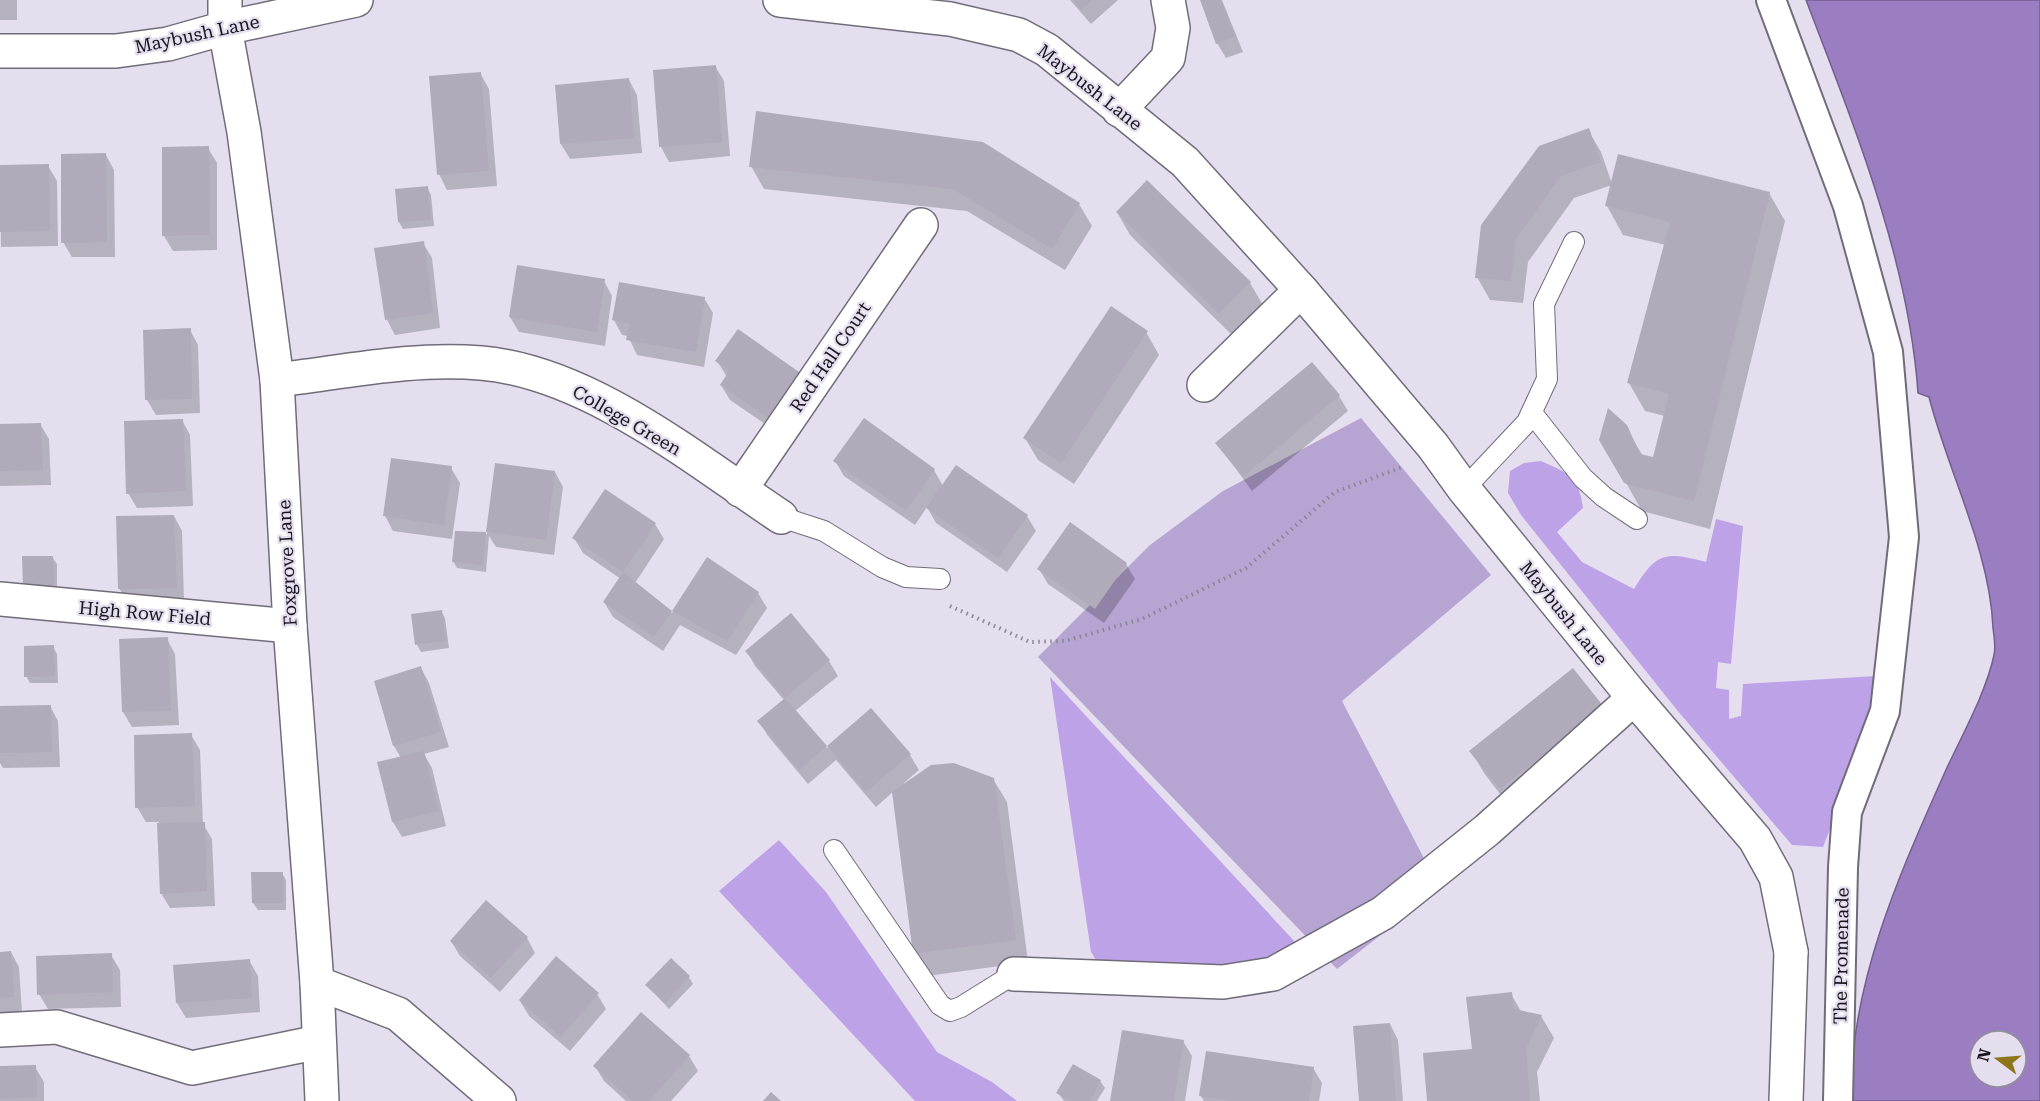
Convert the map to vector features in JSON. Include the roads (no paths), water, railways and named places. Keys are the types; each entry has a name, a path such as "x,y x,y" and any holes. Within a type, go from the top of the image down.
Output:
{"street":[{"name":"Maybush Lane","path":"0,51 116,51 168,45 225,14 356,0"},
{"name":"Maybush Lane","path":"780,0 950,19 1018,35 1047,50 1185,162 1301,290 1433,446 1464,489 1634,698 1755,839 1776,877 1791,952 1786,1101"},
{"path":"1119,110 1168,58 1173,28 1168,0"},
{"name":"The Promenade","path":"1771,0 1848,206 1888,352 1904,537 1885,711 1847,812 1843,867 1838,1101"},
{"name":"Foxgrove Lane","path":"225,14 244,132 277,380 290,626 317,983 322,1101"},
{"name":"Red Hall Court","path":"740,490 921,225"},
{"path":"1204,385 1301,290"},
{"name":"College Green","path":"277,380 422,364 481,363 531,371 580,390 634,420 781,517"},
{"name":"High Row Field","path":"0,599 290,626"},
{"path":"1014,974 1223,982 1273,974 1383,912 1487,830 1634,698"},
{"path":"317,983 398,1014 499,1101"},
{"path":"0,1030 57,1027 192,1068 319,1042"}],"lane":[{"path":"1464,489 1527,422 1548,379 1544,304 1574,242"},
{"path":"1532,413 1583,478 1604,497 1637,519"},
{"path":"781,517 824,531 882,567 906,578 940,579"},
{"path":"834,850 940,1005 950,1011 961,1007 1014,974"}]}
